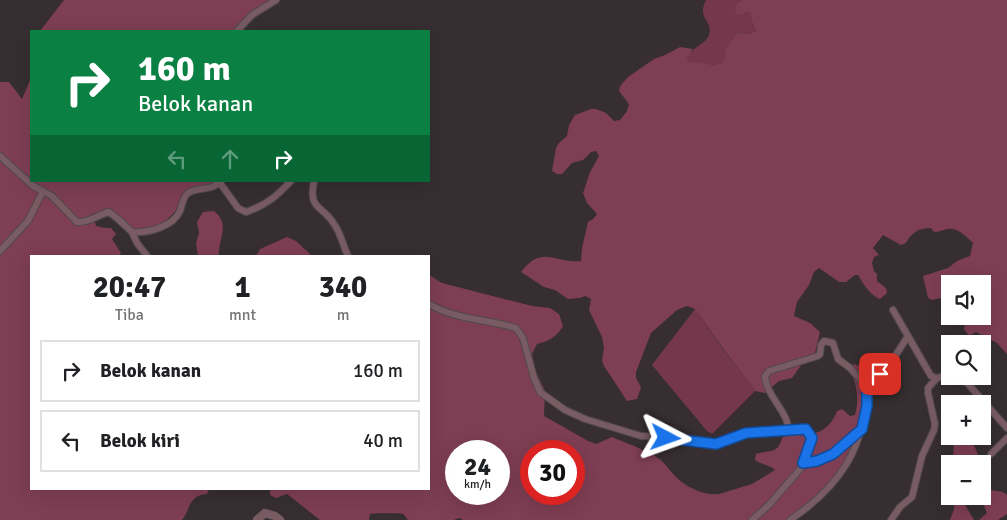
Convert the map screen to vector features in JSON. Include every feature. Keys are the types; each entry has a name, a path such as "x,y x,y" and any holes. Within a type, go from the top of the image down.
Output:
{"street":[{"path":"237,30 252,15 276,0"},
{"path":"0,156 34,186 52,196 77,222 86,222 108,212 132,232 137,243 146,255"},
{"path":"132,232 148,231 167,224 178,215 188,193 208,189 220,182 238,208 246,212 271,201 290,182"},
{"path":"314,182 312,193 314,202 333,222 348,255"},
{"path":"0,251 28,221 43,191"},
{"path":"430,305 443,312 456,316 516,328 523,338 534,378 540,392 565,410 585,419 641,436 672,437 716,444 746,433 806,429 812,438 798,472 769,505 752,520"},
{"path":"894,310 929,374 937,378"},
{"path":"867,387 892,361 908,336"},
{"path":"788,430 787,419 770,394 765,376 770,371 818,356 821,344 824,341 833,342 838,359 850,368 867,387 867,406 862,429 855,448 835,482 819,498 790,520"},
{"path":"891,520 900,507 912,497 922,456 935,424 928,388 937,378 941,377"},
{"path":"969,385 1007,428"},
{"path":"803,463 817,461 833,454 862,429"},
{"path":"990,454 1007,438"},
{"path":"257,520 265,513 275,516 280,520"}],"shaded area":[{"path":"64,0 272,0 250,13 234,30 41,30"},
{"path":"706,0 742,0 737,3 745,12 750,13 756,31 748,34 737,33 726,47 721,63 716,65 695,64 687,58 709,35 709,26 703,12"},
{"path":"742,0 1007,0 1007,354 997,343 991,340 991,335 982,335 976,332 968,335 964,329 965,325 991,325 991,275 941,275 941,298 932,300 928,298 923,276 948,268 957,261 970,256 973,243 954,229 934,232 931,228 919,230 913,233 906,243 901,245 883,235 873,248 879,255 874,257 872,263 877,274 877,281 886,288 887,293 880,299 870,292 858,275 855,275 846,282 839,282 819,268 814,272 809,285 797,302 794,316 810,323 820,332 814,357 802,364 792,378 779,381 765,393 755,391 695,309 687,306 677,310 651,333 636,372 636,378 641,387 637,399 627,401 604,366 602,360 604,348 602,337 589,310 591,299 585,296 568,299 555,290 544,287 521,272 536,259 543,257 581,261 588,222 597,214 587,203 583,193 590,172 599,156 596,151 591,152 583,160 572,163 562,174 552,171 556,148 567,136 569,125 575,115 596,109 606,113 614,121 620,120 627,111 629,104 619,91 620,86 628,77 654,59 680,47 693,49 687,58 690,62 715,65 721,63 726,47 737,33 748,34 756,31 750,13 736,14 735,9"},
{"path":"30,80 30,182 216,182 193,188 169,218 144,230 133,230 109,209 92,214 96,226 111,228 116,234 112,239 121,253 120,255 30,255 30,490 209,490 207,494 197,497 191,503 182,520 0,520 0,82 9,82 22,99"},
{"path":"214,211 222,221 223,232 219,255 198,255 196,243 199,233 197,222 203,212"},
{"path":"287,237 296,241 311,255 257,255 260,249"},
{"path":"430,276 442,283 532,306 550,308 559,314 563,326 561,330 552,338 537,344 532,354 536,372 545,391 544,416 596,444 612,437 647,452 661,460 681,482 703,492 719,494 752,484 775,470 755,460 756,454 776,449 784,435 816,433 828,426 837,411 842,409 850,416 855,415 857,391 850,368 854,364 862,370 870,387 851,460 794,520 463,520 459,518 454,520 408,520 403,514 387,513 370,514 369,520 320,520 287,494 276,498 270,495 270,490 430,490"},
{"path":"695,309 755,391 712,434 707,431 652,365"},
{"path":"954,445 974,445 978,455 953,455"},
{"path":"991,490 1003,492 1007,495 1007,514 998,520 979,520 987,513 984,505 991,505"},
{"path":"954,505 965,505 974,520 950,520"}],"route":[{"path":"666,438 672,437 716,444 746,433 806,429 812,438 803,463 817,461 833,454 862,429 867,406 867,387 880,374"}]}
